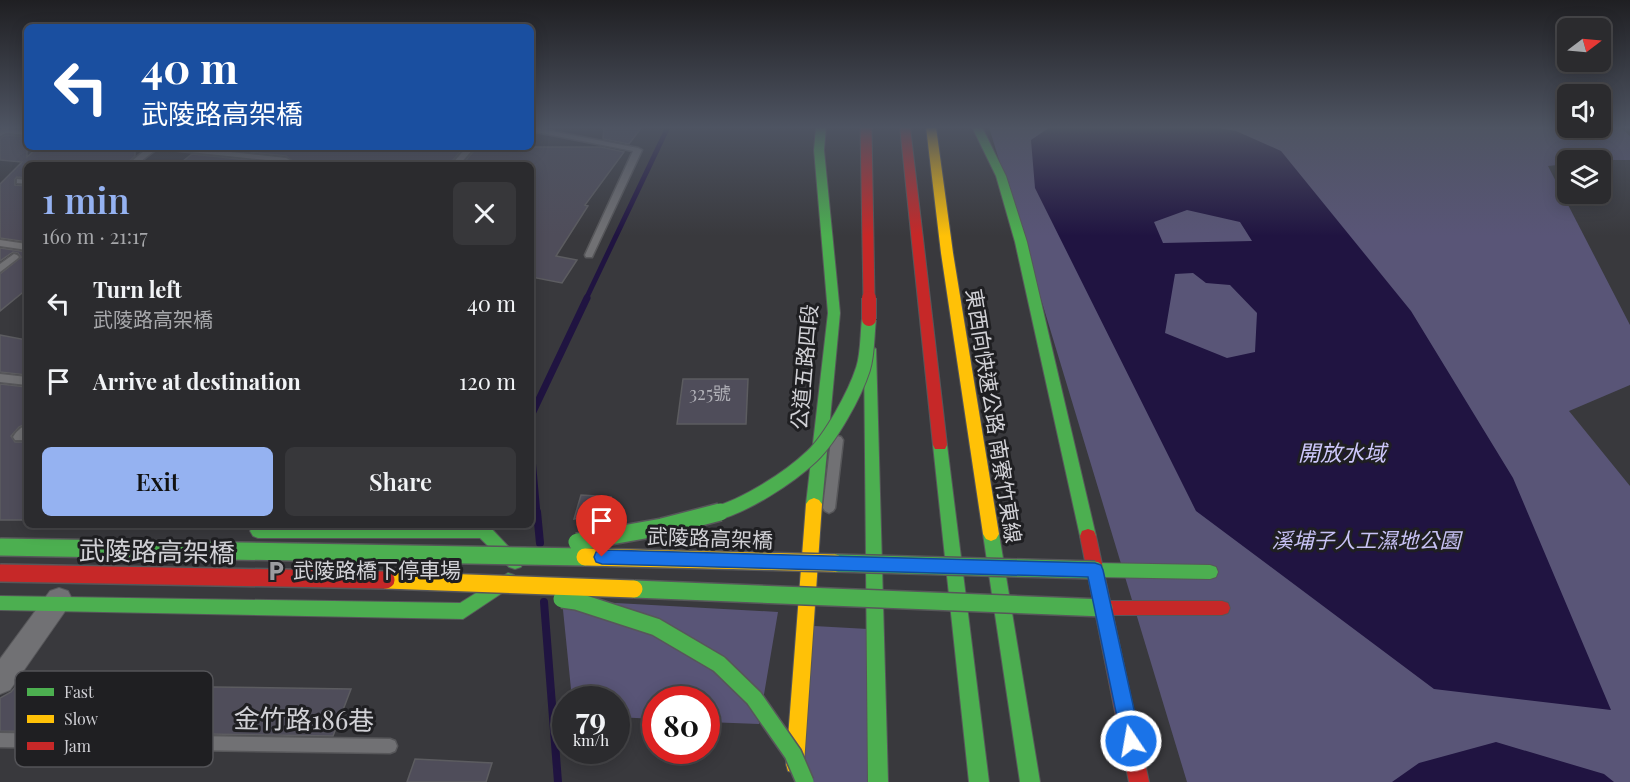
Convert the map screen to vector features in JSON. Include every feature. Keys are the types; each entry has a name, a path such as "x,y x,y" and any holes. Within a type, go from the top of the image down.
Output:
{"main road":[{"name":"公道五路四段","path":"794,782 807,575 834,314 820,163"},
{"path":"865,163 878,782"},
{"path":"908,163 979,782"},
{"name":"東西向快速公路 南寮竹東線","path":"935,163 946,253 1030,782"},
{"path":"995,163 1001,176 1021,242 1104,608 1140,782"},
{"path":"447,555 528,548 662,527 725,511 771,486 813,455 842,415 864,368 869,322"},
{"path":"238,531 484,531 522,570"},
{"name":"武陵路高架橋","path":"0,547 554,556 1210,572"},
{"path":"0,603 463,611 522,570 807,575 812,569 823,576"},
{"name":"武陵路高架橋","path":"0,573 439,581 1104,608 1222,608"},
{"name":"公道五路四段","path":"787,673 807,575"},
{"path":"439,581 576,601 656,627 719,664 754,698 793,754 805,782"},
{"path":"779,715 784,771"}],"street":[{"path":"0,681 55,603 120,531"}],"lane":[{"path":"589,255 632,163"},
{"path":"0,243 24,247"},
{"path":"0,269 14,257"},
{"path":"834,314 839,371"},
{"path":"0,378 24,381"},
{"path":"828,524 842,394"},
{"path":"823,576 825,547"},
{"name":"金竹路186巷","path":"0,740 15,740"},
{"name":"金竹路186巷","path":"213,743 390,746"}],"green space":[{"name":"溪埔子人工濕地公園","path":"1000,163 1557,163 1548,166 1557,183 1557,204 1568,204 1630,325 1630,385 1569,411 1630,486 1630,782 1187,782"},
{"path":"562,600 778,612 759,724 720,722 720,686 642,686 642,718 630,718 630,686 571,686"},
{"path":"814,626 868,629 885,782 803,782"}],"water":[{"name":"開放水域","path":"1033,163 1291,163 1411,311 1513,478 1611,710 1434,689 1196,511 1035,188","holes":["1187,210 1240,222 1252,241 1163,243 1154,222","1193,273 1206,283 1230,285 1257,313 1255,352 1227,358 1165,333 1175,274"]},
{"path":"1496,742 1604,774 1614,782 1392,782 1419,763"}],"building":[{"path":"21,163 24,163 24,178 17,177 15,185 24,186 24,242 0,238 0,184"},
{"path":"534,163 616,163 585,205 588,206 556,256 577,260 562,283 534,278"},
{"path":"0,248 24,252 24,291 0,311 0,274 21,257 18,253 13,252 0,261"},
{"path":"0,335 24,339 24,375 0,372"},
{"path":"683,379 748,379 746,424 677,424"},
{"path":"0,384 24,387 24,424 11,436 15,442 24,441 24,520 0,520"},
{"path":"581,495 611,497 607,513 574,519"},
{"path":"15,687 15,731 0,731 0,698"},
{"path":"213,687 351,689 333,736 213,734"},
{"path":"415,759 492,763 486,782 407,782"}],"waterway":[{"path":"586,299 651,163"},
{"path":"534,410 587,298"},
{"path":"534,480 537,514"},
{"path":"537,512 540,543"},
{"path":"544,602 558,782"}],"traffic: fast":[{"path":"814,504 834,313 820,163"},
{"path":"995,163 1001,176 1021,242 1088,536"},
{"path":"577,542 662,527 725,511 771,486 813,455 842,415 864,368 869,319"},
{"path":"870,349 878,782"},
{"path":"940,445 979,782"},
{"path":"258,531 484,531 515,562"},
{"path":"991,534 1030,782"},
{"path":"0,547 585,557"},
{"path":"835,563 1095,570"},
{"path":"1095,570 1210,572"},
{"path":"0,603 463,611 508,580"},
{"path":"634,589 1104,608"},
{"path":"562,599 576,601 656,627 719,664 754,698 793,754 805,782"}],"traffic: slow":[{"path":"936,163 947,253 991,534"},
{"path":"795,764 814,504"},
{"path":"585,557 835,563"},
{"path":"386,580 634,589"}],"traffic: jam":[{"path":"867,163 869,319"},
{"path":"909,163 940,445"},
{"path":"1088,536 1139,782"},
{"path":"0,573 386,580"},
{"path":"1104,608 1222,608"}],"place":[{"name":"武陵路橋下停車場","path":"276,571"}],"route":[{"path":"602,557 1095,570 1131,741"}]}
